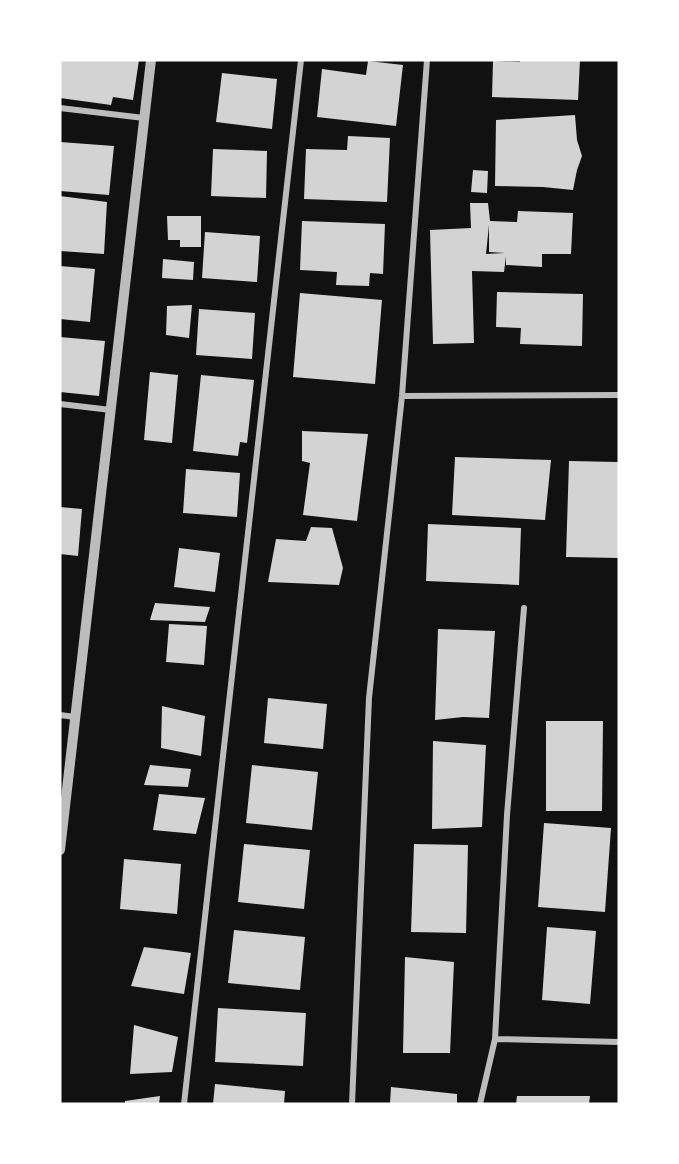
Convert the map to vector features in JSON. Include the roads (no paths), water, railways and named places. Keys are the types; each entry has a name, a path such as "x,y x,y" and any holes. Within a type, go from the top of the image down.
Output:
{"street":[{"path":"60,850 151,60"},
{"path":"184,1104 301,60"},
{"path":"352,1104 369,698 402,396 426,60"},
{"path":"60,108 144,118"},
{"path":"402,396 619,395"},
{"path":"60,404 111,410"},
{"path":"480,1104 495,1039 507,815 524,608"},
{"path":"60,715 75,717"},
{"path":"495,1039 619,1042"}]}
